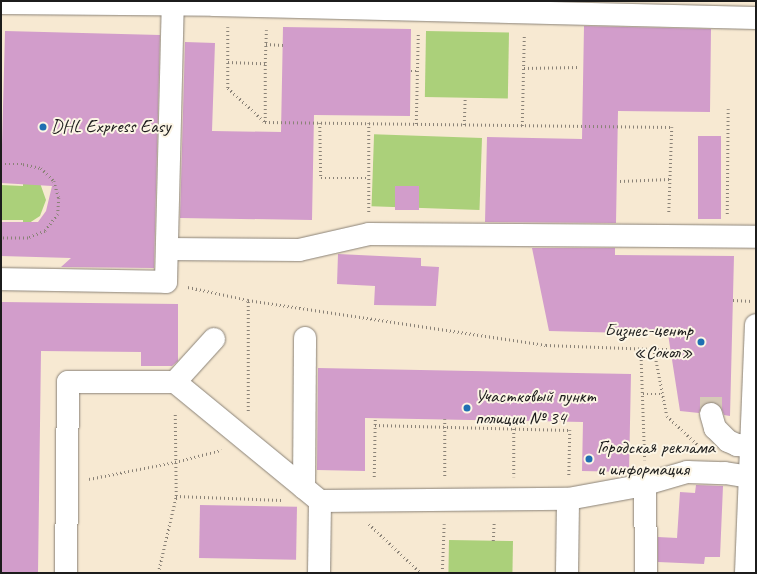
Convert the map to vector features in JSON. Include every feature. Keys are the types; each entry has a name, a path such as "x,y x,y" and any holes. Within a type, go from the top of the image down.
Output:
{"street":[{"path":"1,3 173,5 756,18"},
{"path":"1,279 166,282 173,5"},
{"path":"167,250 299,250 369,234 756,237"},
{"path":"746,573 753,503 751,477 756,337"},
{"path":"305,338 312,495 319,573"},
{"path":"175,382 214,339"},
{"path":"66,573 68,382 175,382 312,495 345,501 568,499 645,485 687,472 725,473 751,477"},
{"path":"711,414 715,428 728,441 737,445 752,446"},
{"path":"645,485 646,573"},
{"path":"567,573 568,499"}],"path":[{"path":"265,122 266,31"},
{"path":"228,32 228,88 265,122 672,127 668,218"},
{"path":"416,124 418,38"},
{"path":"522,126 524,40"},
{"path":"266,44 283,44"},
{"path":"228,62 265,63"},
{"path":"524,68 580,67"},
{"path":"411,71 417,71"},
{"path":"464,125 465,98"},
{"path":"726,237 728,108"},
{"path":"320,123 321,178 369,178"},
{"path":"369,124 369,234"},
{"path":"1,164 23,164 41,168 54,181 59,198 58,214 44,231 21,239 1,238"},
{"path":"620,181 670,179"},
{"path":"166,282 248,300 546,345 670,349"},
{"path":"66,484 175,462 248,442 248,300"},
{"path":"733,300 756,301"},
{"path":"641,348 645,485"},
{"path":"654,349 667,416 725,473"},
{"path":"158,573 176,496 175,382"},
{"path":"643,394 662,394"},
{"path":"374,500 375,418"},
{"path":"442,573 446,500 445,419"},
{"path":"514,421 514,500"},
{"path":"375,425 570,430 568,499"},
{"path":"176,496 312,495"},
{"path":"345,501 421,573"}],"green space":[{"path":"426,31 509,32 508,98 425,97"},
{"path":"374,134 482,138 479,210 372,206"},
{"path":"23,175 40,183 46,200 40,216 23,227 23,220 1,220 1,185 23,186"},
{"path":"449,540 513,541 512,573 448,573"}],"building":[{"path":"584,26 711,29 710,112 618,111 616,223 485,222 487,137 582,139"},
{"path":"283,27 411,29 410,116 314,115 312,220 180,218 185,42 215,43 212,131 281,132"},
{"path":"5,31 160,35 154,268 61,267 71,258 1,256 1,222 38,222 46,211 52,186 1,183"},
{"path":"698,136 721,136 721,219 698,219"},
{"path":"395,186 419,186 419,210 395,210"},
{"name":"Бизнес-центр «Сокол»","path":"532,248 615,248 615,255 734,256 730,416 724,415 720,405 714,402 702,405 699,413 680,411 668,334 549,331"},
{"path":"338,254 421,258 421,266 439,267 436,306 374,305 375,286 337,284"},
{"path":"1,302 178,304 178,361 172,366 141,366 141,352 41,351 38,573 1,573"},
{"path":"318,368 631,374 629,472 582,471 583,422 365,418 365,471 317,470"},
{"path":"696,485 723,486 720,557 705,557 704,564 658,562 658,537 677,538 680,492 695,493"},
{"path":"200,505 297,507 296,560 199,558"}],"tunnel":[{"path":"711,397 711,414"}],"place":[{"name":"DHL Express Easy","path":"43,127"},
{"name":"Бизнес-центр «Сокол»","path":"701,342"},
{"name":"Участковый пункт полиции № 34","path":"467,408"},
{"name":"Городская реклама и информация","path":"589,459"}]}
